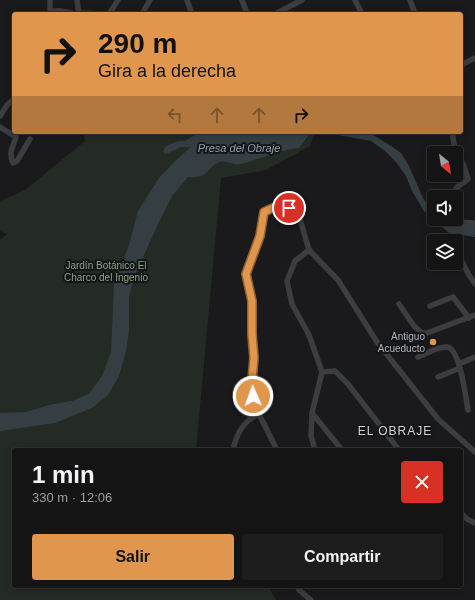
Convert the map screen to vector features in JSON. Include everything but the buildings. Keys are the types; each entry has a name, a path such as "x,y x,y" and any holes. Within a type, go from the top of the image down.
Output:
{"street":[{"path":"50,0 51,12 66,12"},
{"path":"77,0 78,12"},
{"path":"110,12 118,0"},
{"path":"143,12 150,0"},
{"path":"187,0 191,12"},
{"path":"242,0 246,12"},
{"path":"279,12 302,0"},
{"path":"355,0 359,12"},
{"path":"410,0 414,12"},
{"path":"463,64 475,58"},
{"path":"0,116 7,105 12,101"},
{"path":"0,127 16,137 10,156 13,163 17,161 30,139"},
{"path":"452,134 455,149 464,166 468,179 456,188 456,190"},
{"path":"276,448 259,414 253,396 252,380 254,358 252,301 246,274 260,236 264,212 275,207 289,208 300,219 310,250 338,280 377,342 438,419 475,452"},
{"path":"463,222 475,223"},
{"path":"456,226 456,237 464,268 475,284"},
{"path":"310,250 295,261 287,281 292,304 309,335 322,372 312,414 311,436 314,448"},
{"path":"430,306 453,297 469,318"},
{"path":"399,304 414,326 422,333 427,333 469,318 475,314"},
{"path":"418,357 442,347 448,346 451,348 460,366 468,410"},
{"path":"438,377 475,357"},
{"path":"322,372 335,371 348,384 397,448"},
{"path":"233,448 235,440 242,426 251,417 259,414"},
{"path":"312,414 340,448"},
{"path":"463,515 475,523"},
{"path":"298,588 311,600"}],"green space":[{"path":"79,9 99,12 80,12"},
{"name":"Jardín Botánico El Charco del Ingenio","path":"83,134 314,134 310,146 266,170 221,178 196,448 12,448 12,588 269,588 276,600 0,600 0,240 7,234 0,231 0,201 25,190 85,141"}],"water":[{"name":"Presa del Obraje","path":"197,134 310,134 299,148 283,151 244,164 220,162 212,166 205,174 201,176 188,177 172,196 134,277 129,297 129,331 126,351 119,376 108,395 92,408 55,423 0,431 0,413 26,412 53,404 72,401 89,394 102,376 111,352 114,285 129,245 138,211 159,178 191,147 181,147 166,154 163,152 165,147 178,141 185,141"},
{"path":"333,134 372,134 401,153 427,203 427,214 412,191 406,176 396,162 385,151 371,141"},
{"path":"463,223 475,224 475,237 449,233 441,226 451,227 463,226"}],"place":[{"name":"Antiguo Acueducto","path":"433,342"}],"district":[{"name":"EL OBRAJE","path":"395,431"}],"route":[{"path":"253,396 252,380 254,358 252,301 246,274 260,236 264,212 275,207 289,208"}]}
